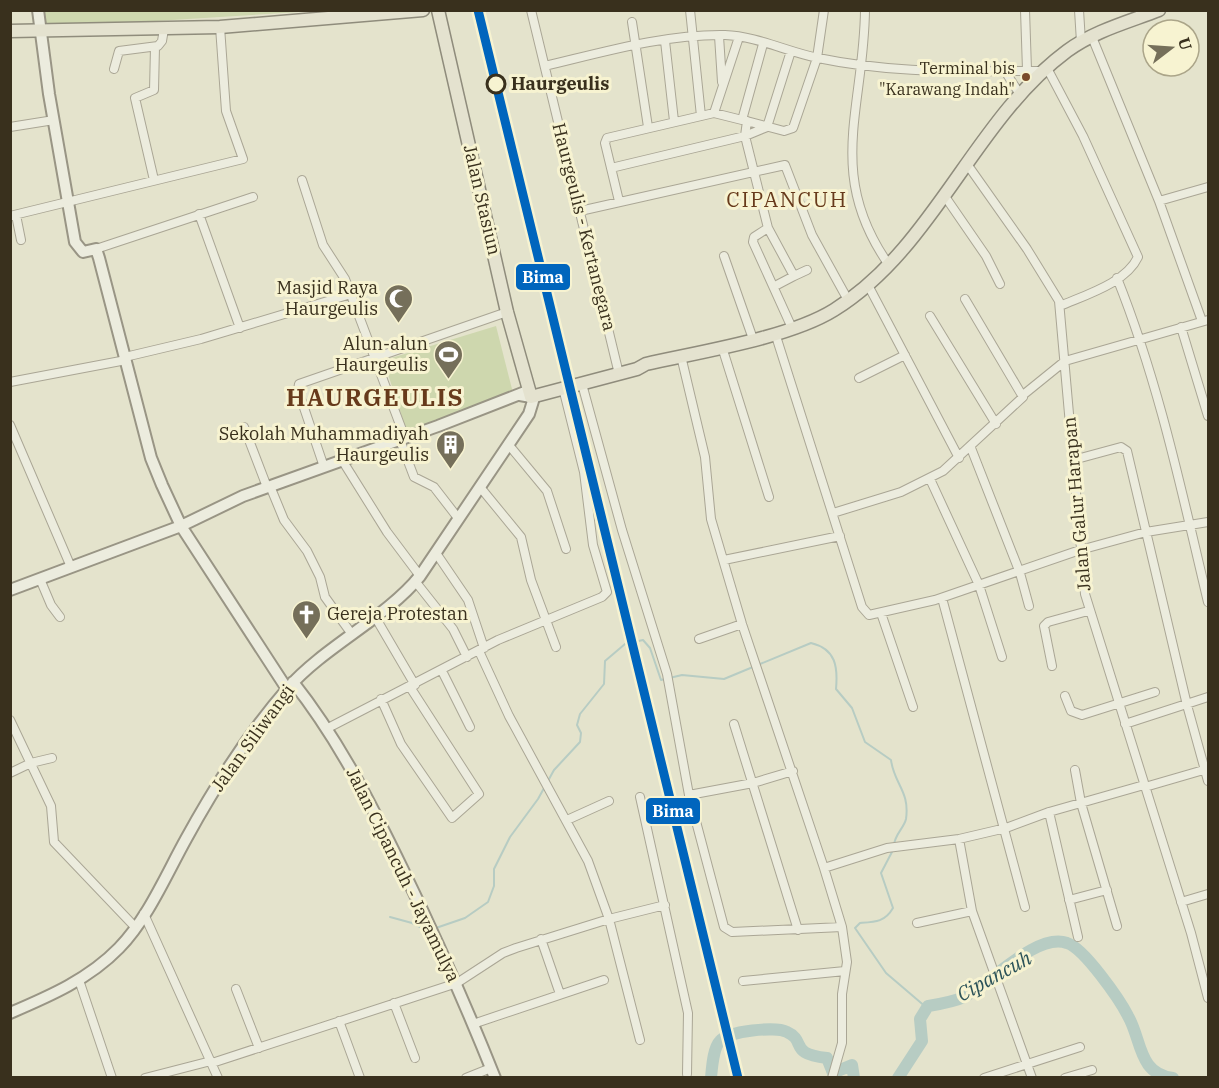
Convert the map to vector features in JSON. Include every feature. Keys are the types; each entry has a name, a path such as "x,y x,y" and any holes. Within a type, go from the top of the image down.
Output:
{"main road":[{"path":"10,31 220,27 423,10"},
{"name":"Jalan Stasiun","path":"438,10 526,394"},
{"path":"526,394 723,347 792,328 825,315 868,285 890,265 967,164 1045,69 1087,39 1159,10"},
{"path":"526,394 582,384 619,370"}],"street":[{"path":"38,10 69,203 77,246 83,252 253,197"},
{"name":"Haurgeulis - Kertanegara","path":"531,10 619,370"},
{"path":"690,10 701,116"},
{"path":"619,201 605,143 606,138 714,113 784,131 793,128 817,58 824,10"},
{"path":"865,10 852,142 854,190 870,234 890,265"},
{"path":"1025,10 1028,70"},
{"path":"833,513 884,498 930,479 971,448 1023,395 1065,361 1205,321 1159,201 1087,39 1079,10"},
{"path":"632,22 648,127"},
{"path":"21,240 13,216 243,159 226,111 220,27"},
{"path":"114,69 119,51 155,47 161,44 164,29"},
{"path":"545,66 665,40 719,36 739,37 817,58 860,65 915,70 1045,69 1083,136 1137,253 1135,264 1117,278 1060,306"},
{"path":"719,36 722,83"},
{"path":"714,113 739,37"},
{"path":"665,40 674,122"},
{"path":"763,44 744,120 745,136 768,228 794,276"},
{"path":"154,180 135,98 154,90 155,47"},
{"path":"767,127 791,51"},
{"path":"1005,71 1021,96"},
{"path":"10,127 54,120"},
{"path":"611,168 745,136 767,127"},
{"path":"580,211 781,164 787,168 796,199 808,227 848,300"},
{"name":"Jalan Galur Harapan","path":"967,164 1027,249 1056,294 1060,306 1080,550 1088,611 1181,902 1209,998"},
{"path":"302,180 323,245 342,272 376,359 414,477 434,487 458,518"},
{"path":"1159,201 1209,187"},
{"path":"944,195 986,256 1000,284"},
{"path":"199,214 240,328"},
{"path":"768,228 754,237 753,242 775,286 792,328"},
{"name":"Jalan Cipancuh - Jayamulya","path":"96,249 151,458 181,526 290,686 328,728 373,808 430,924 457,983 493,1073"},
{"path":"724,256 753,339"},
{"path":"775,286 807,270"},
{"path":"1117,278 1183,486 1209,602"},
{"path":"868,285 959,458"},
{"path":"10,382 125,358 240,328 351,294"},
{"path":"965,299 1023,395"},
{"path":"324,467 298,390 299,384 507,312"},
{"path":"930,316 996,424"},
{"path":"1181,327 1209,416"},
{"path":"775,333 862,607 869,615 942,598 1020,573 1080,550 1146,532 1209,522"},
{"path":"723,347 769,497"},
{"path":"858,378 905,355"},
{"path":"681,356 705,457 711,519 742,624 793,771 842,927 846,951 840,1053 832,1077"},
{"path":"582,384 628,550 668,678 689,795 727,929 732,932 842,927"},
{"path":"328,728 481,649 544,619 602,597 608,592 593,545 584,472 563,388"},
{"path":"10,590 181,526 226,503 269,486 526,394"},
{"name":"Jalan Siliwangi","path":"10,1012 79,980 105,962 136,928 229,766 290,686 417,579 436,553 533,407 526,394"},
{"path":"10,425 71,567"},
{"path":"243,427 284,520 307,551 320,577 325,597 351,633"},
{"path":"508,444 547,491 567,549"},
{"path":"1073,460 1121,447 1126,448 1187,705 1209,781"},
{"path":"971,448 1020,573 1029,606"},
{"path":"342,460 417,579 453,629 466,657"},
{"path":"930,479 980,585 1002,657"},
{"path":"480,487 521,537 544,619 556,646"},
{"path":"724,560 840,536"},
{"path":"436,553 468,600 481,649 509,716 542,772 588,861 609,919 640,1040"},
{"path":"40,579 51,605 60,617"},
{"path":"942,598 1006,828 1025,907"},
{"path":"1052,666 1044,626 1088,611"},
{"path":"881,613 913,706"},
{"path":"374,615 412,686 479,795 452,818 401,744 381,699"},
{"path":"699,639 742,624"},
{"path":"442,670 470,727"},
{"path":"1065,696 1071,711 1078,715 1155,692"},
{"path":"1125,724 1209,697"},
{"path":"10,720 51,806 54,842 136,928"},
{"path":"734,724 798,930"},
{"path":"10,773 31,763 52,758"},
{"path":"824,868 887,848 959,839 1006,828 1049,812 1207,769"},
{"path":"1075,770 1081,803 1117,926"},
{"path":"689,795 753,783 793,771"},
{"path":"640,797 689,1017 687,1074"},
{"path":"567,820 609,801"},
{"path":"1049,812 1078,937"},
{"path":"959,839 972,911 1032,1077"},
{"path":"1069,900 1107,890"},
{"path":"1181,902 1209,894"},
{"path":"145,1077 212,1062 457,983 503,953 541,939 665,904"},
{"path":"917,923 972,911"},
{"path":"144,914 218,1077"},
{"path":"541,939 560,994"},
{"path":"742,981 845,971"},
{"path":"79,980 112,1077"},
{"path":"473,1024 603,980"},
{"path":"237,989 258,1048"},
{"path":"394,1003 415,1059"},
{"path":"339,1021 360,1077"},
{"path":"984,1077 1080,1047"},
{"path":"1065,1077 1092,1070"},
{"path":"466,1077 493,1073"}],"green space":[{"path":"42,10 314,11 44,28"},
{"name":"Alun-alun Haurgeulis","path":"496,326 513,393 407,432 385,365 388,359"}],"waterway":[{"path":"433,929 465,918 488,902 494,886 494,869 510,837 538,799 554,770 580,742 581,733 577,725 580,714 604,684 605,661 625,644 643,640 650,648 661,680 682,675 724,679 811,643 826,650 836,666 836,689 852,708 865,742 891,760 904,794 906,819 894,845"},
{"path":"893,850 881,873 893,908 883,919 860,923 855,928 886,973 927,1008"},
{"path":"390,917 412,923 428,931"},
{"name":"Cipancuh","path":"898,1078 922,1041 920,1019 928,1006 964,997 1028,952 1055,942 1067,943 1074,947 1092,964 1128,1016 1147,1063 1153,1070 1173,1078"},
{"name":"Cipancuh","path":"711,1078 714,1053 720,1041 725,1037 752,1030 773,1029 793,1036 807,1054 827,1058 833,1073 852,1065 854,1078"}],"transit line":[{"name":"Bima","path":"478,10 738,1078"}],"place":[{"name":"Terminal bis \"Karawang Indah\"","path":"1026,77"},
{"name":"Haurgeulis","path":"496,84"},
{"name":"Masjid Raya Haurgeulis","path":"399,324"},
{"name":"Alun-alun Haurgeulis","path":"449,380"},
{"name":"Sekolah Muhammadiyah Haurgeulis","path":"450,470"},
{"name":"Gereja Protestan","path":"306,640"}],"district":[{"name":"CIPANCUH","path":"787,200"},
{"name":"HAURGEULIS","path":"375,398"}]}
